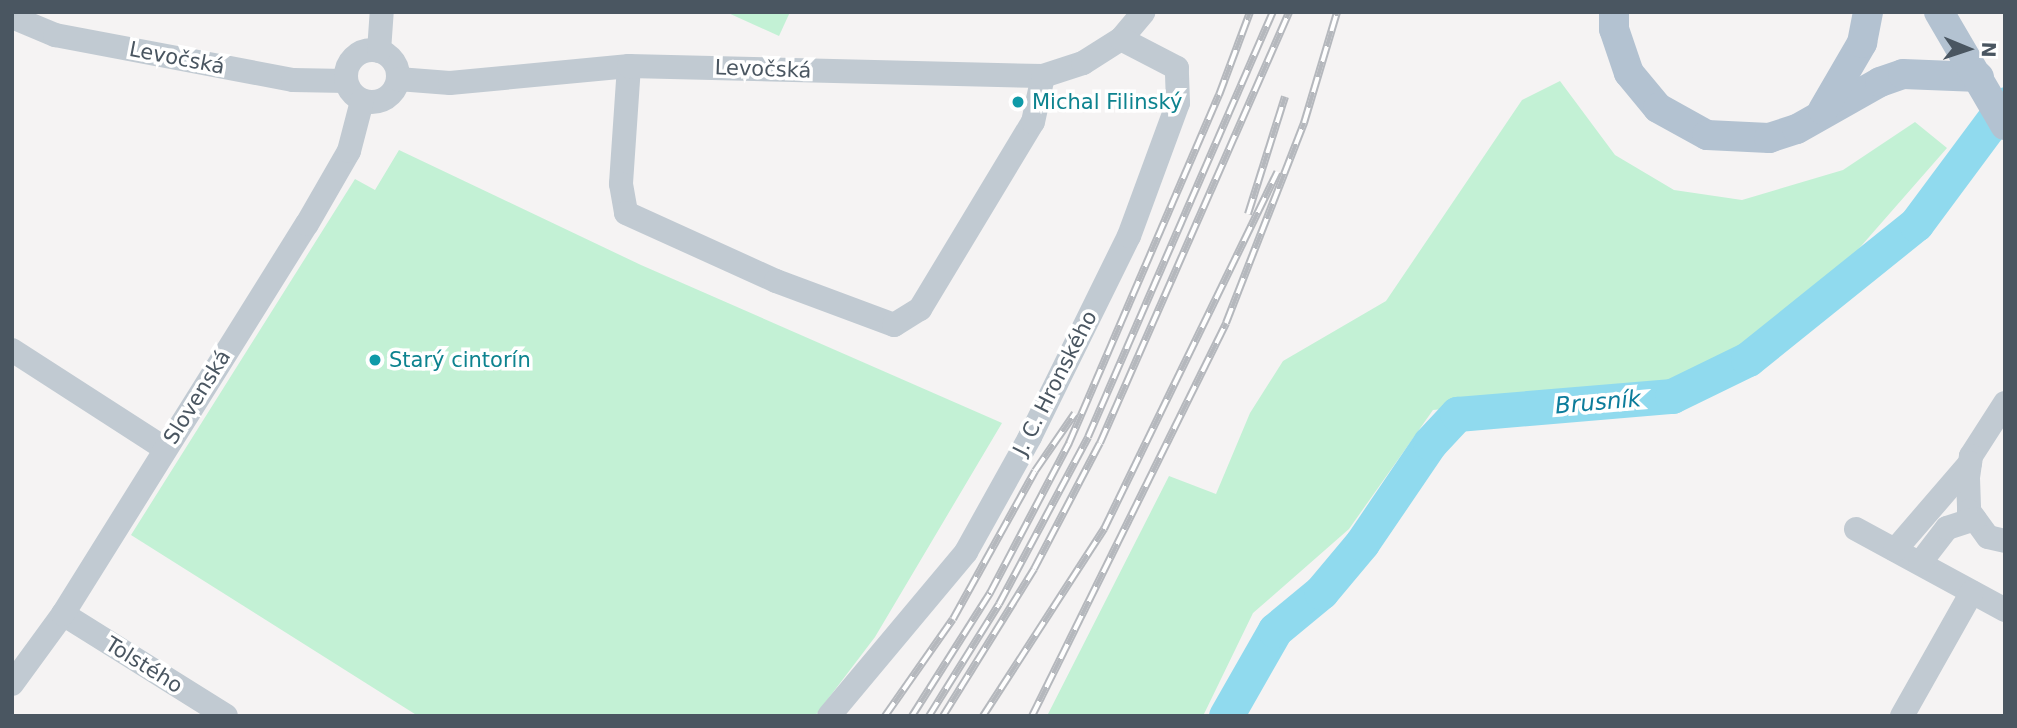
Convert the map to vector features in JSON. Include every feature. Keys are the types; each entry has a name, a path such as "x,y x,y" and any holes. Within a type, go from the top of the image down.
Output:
{"main road":[{"path":"1614,12 1614,29 1629,74 1658,108 1680,124 1707,135 1769,138 1797,129 1821,113 1903,74 1980,80"},
{"path":"1821,113 1862,43 1868,12"},
{"path":"1939,12 2005,125"}],"street":[{"path":"379,51 382,12"},
{"name":"Levočská","path":"398,79 450,83 629,66 1042,75 1083,63 1121,39 1144,12"},
{"name":"Levočská","path":"12,17 57,24 293,80 346,81"},
{"name":"J. C. Hronského","path":"829,716 966,552 1030,437 1129,236 1178,103 1177,68 1121,39"},
{"path":"379,51 393,61 398,79 386,99 362,101 346,81 354,57 379,51"},
{"path":"629,66 621,184 626,213 776,281 894,324 920,309 1033,122 1042,75"},
{"name":"Slovenská","path":"12,684 63,614 349,151 362,101"},
{"path":"12,350 164,448"},
{"path":"1895,550 1970,463 2002,411"},
{"path":"1970,463 1969,511 1988,537 2005,541"},
{"path":"1920,563 1947,528 1975,519"},
{"path":"1856,529 2005,610"},
{"path":"1902,716 1972,592"},
{"name":"Tolstého","path":"63,614 226,716"}],"green space":[{"path":"726,12 790,12 779,36"},
{"path":"1560,81 1615,155 1674,190 1742,200 1843,170 1915,122 1947,148 1841,269 1692,384 1433,410 1349,529 1253,613 1203,716 1047,716 1169,476 1216,494 1250,413 1283,361 1386,301 1522,100"},
{"path":"399,150 641,265 1002,423 875,637 815,716 418,716 131,535 355,179 375,190"}],"waterway":[{"name":"Brusník","path":"1226,716 1275,630 1321,592 1362,543 1430,443 1457,414 1672,396 1748,359 1916,224 2005,104"}],"railway":[{"path":"912,716 990,593 1069,443 1219,95 1250,12"},
{"path":"929,716 999,604 1088,437 1273,12"},
{"path":"943,716 1034,569 1100,443 1289,12"},
{"path":"1032,716 1226,323 1304,123 1337,12"},
{"path":"1248,214 1285,97"},
{"path":"983,716 1104,529 1277,172"},
{"path":"885,716 953,619 1035,471 1075,413"}],"place":[{"name":"Michal Filinský","path":"1018,102"},
{"name":"Starý cintorín","path":"375,360"}]}
